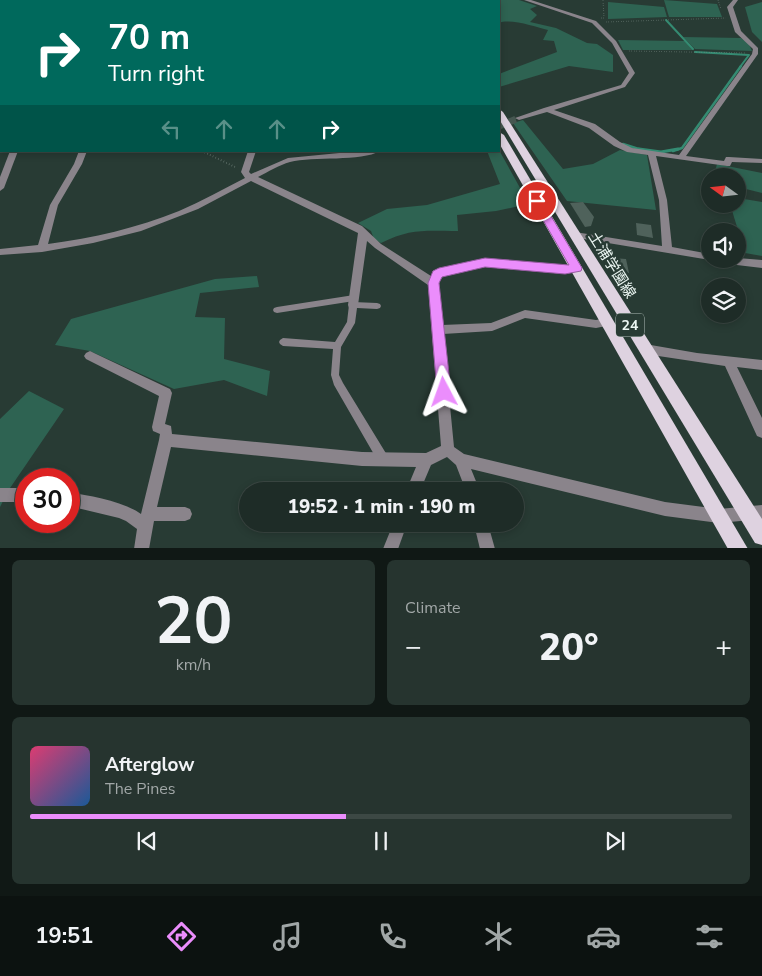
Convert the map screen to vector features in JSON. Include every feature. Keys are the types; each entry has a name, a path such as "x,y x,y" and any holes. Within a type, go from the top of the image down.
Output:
{"main road":[{"name":"土浦学園線","path":"500,114 762,536"},
{"name":"土浦学園線","path":"500,137 739,548"}],"street":[{"path":"519,118 623,86 632,73 614,42 595,22 526,0"},
{"path":"682,156 759,56 756,49 738,32 730,8 736,0"},
{"path":"546,109 592,126 616,144 630,150 727,164 729,159 762,161"},
{"path":"0,188 14,152"},
{"path":"42,249 54,205 84,152"},
{"path":"248,175 252,152"},
{"path":"0,252 42,249 100,240 154,223 214,198 248,175 288,160 306,157 357,155 371,152"},
{"path":"652,154 663,200 667,250"},
{"path":"248,175 359,228 378,246 433,283"},
{"path":"354,302 364,232"},
{"path":"574,235 701,256"},
{"path":"577,268 565,270 485,262 437,274 433,283 448,450 461,460 665,509 719,516 762,512"},
{"path":"746,262 762,264"},
{"path":"438,330 492,327 525,314 596,324 606,322"},
{"path":"645,349 762,364"},
{"path":"90,356 166,393 158,427 166,430 166,440 141,548"},
{"path":"728,360 762,432"},
{"path":"166,440 382,459 426,460 448,450"},
{"path":"417,482 426,460"},
{"path":"461,460 470,482"},
{"path":"0,495 15,495"},
{"path":"80,502 146,520 185,514"},
{"path":"390,548 397,532"},
{"path":"483,532 488,548"}],"lane":[{"path":"354,302 351,323 337,346 335,375 382,459"},
{"path":"277,310 354,302 377,306"},
{"path":"282,342 337,346"}],"path":[{"path":"595,22 594,19 604,18 603,0"},
{"path":"595,22 733,18"},
{"path":"619,52 647,50 759,56"},
{"path":"204,152 248,175"}],"green space":[{"path":"500,0 519,0 537,6 530,9 537,15 530,22 556,28 587,43 597,44 613,55 613,72 569,66 500,87 500,74 557,52 554,41 543,40 548,30 516,22 500,23"},
{"path":"664,0 717,4 722,17 669,17"},
{"path":"608,2 664,7 667,17 608,19"},
{"path":"762,2 762,42 752,32 745,7"},
{"path":"683,37 741,38 749,44 752,51 695,49"},
{"path":"618,40 685,41 693,50 623,50"},
{"path":"523,120 563,169 593,164 620,150 647,155 656,210 567,201 513,123"},
{"path":"487,152 500,152 529,204 496,211 457,215 458,231 410,233 381,243 374,239 371,231 358,223 387,209 427,205 500,184"},
{"path":"717,164 737,168 716,168"},
{"path":"746,170 762,173 762,193 746,189"},
{"path":"746,199 762,202 762,256 746,253 746,223 736,223 733,213 746,213"},
{"path":"257,276 259,287 200,293 195,317 225,318 224,359 270,371 267,396 224,380 174,389 90,351 55,345 71,319 215,279"},
{"path":"29,391 64,409 24,468 15,468 15,481 0,507 0,419"}],"building":[{"path":"583,202 594,217 591,226 585,227 570,203"},
{"path":"636,223 651,225 653,238 637,235"},
{"path":"612,258 626,259 629,273 614,271"}],"waterway":[{"path":"666,20 693,49"},
{"path":"695,52 749,55 740,67"},
{"path":"673,151 682,148 741,66"},
{"path":"623,144 645,151"},
{"path":"639,149 661,152 678,149"}],"tunnel":[{"path":"500,126 519,118"}],"route":[{"path":"444,392 433,283 437,274 485,262 565,270 577,268 537,201"}]}
